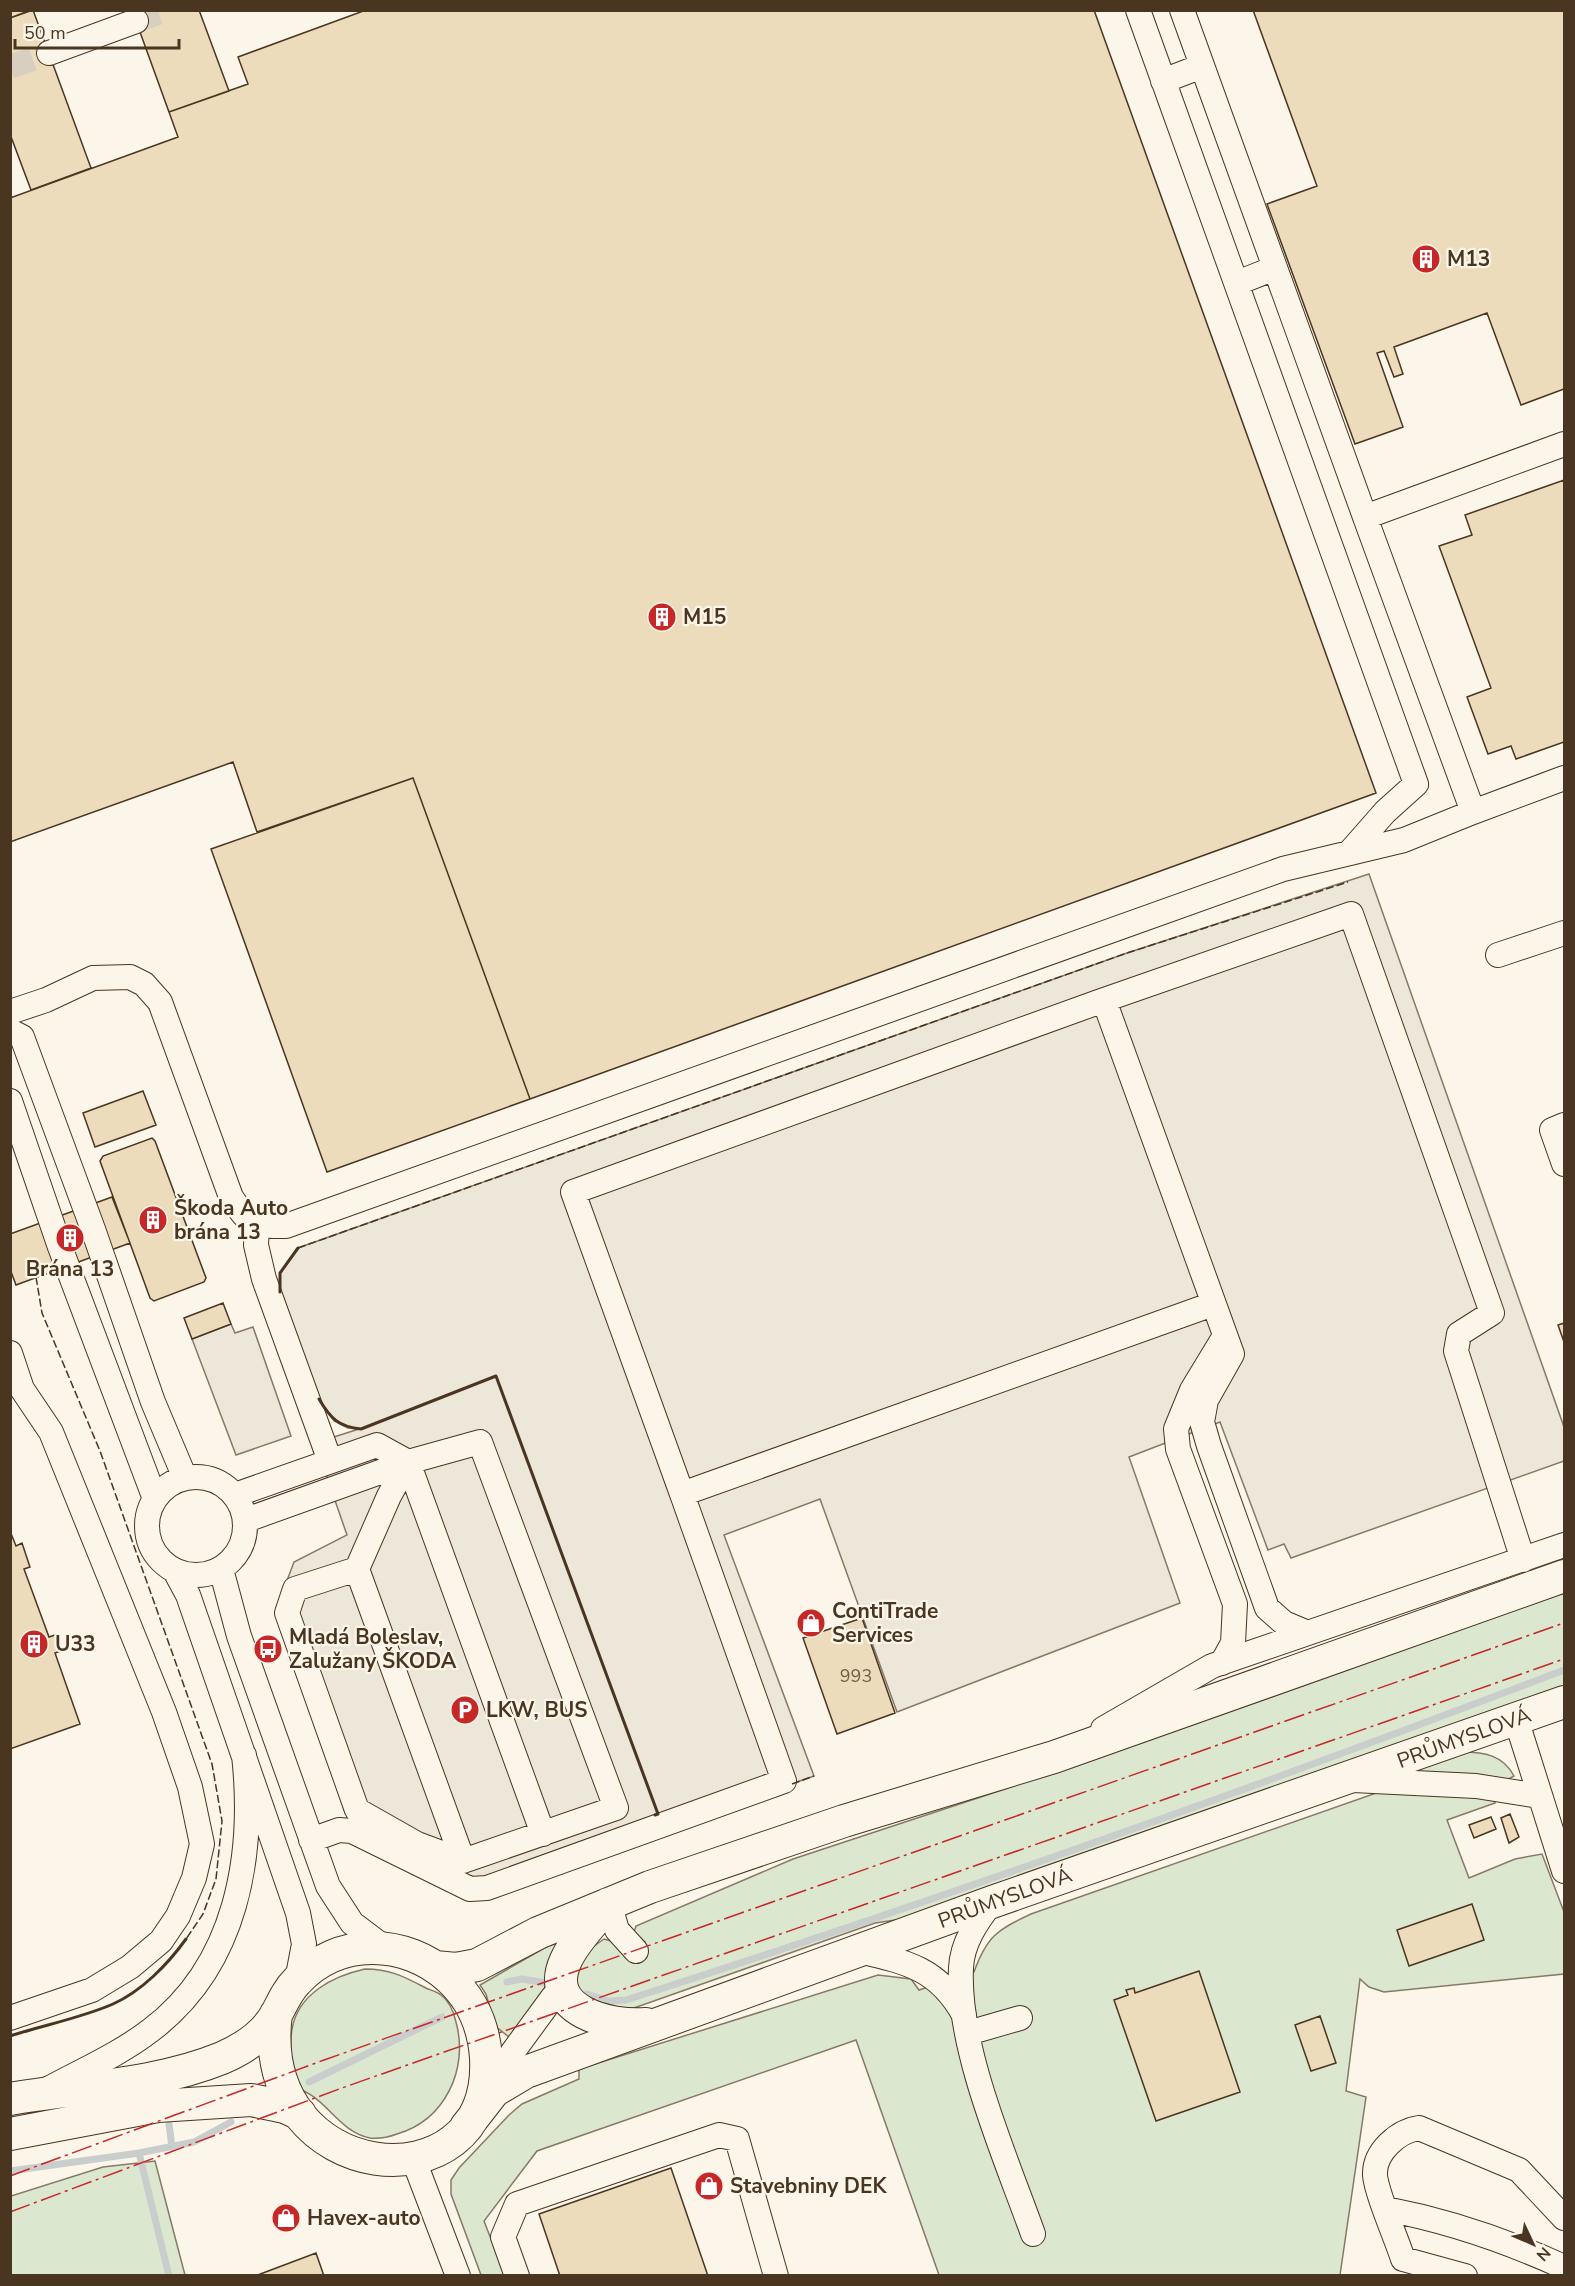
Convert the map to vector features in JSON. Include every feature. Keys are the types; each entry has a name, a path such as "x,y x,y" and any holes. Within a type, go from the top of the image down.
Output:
{"main road":[{"path":"435,1967 456,1969 477,1965 538,1933 609,1903 844,1821 1054,1757 1564,1576"},
{"name":"PRŮMYSLOVÁ","path":"466,2127 494,2091 508,2080 664,2020 992,1902 1564,1702"},
{"path":"609,1903 565,1962 563,1984 566,1995 585,2015 610,2022 644,2025 664,2020"},
{"path":"25,2096 167,2075 213,2061 249,2044 259,2036 297,1981 322,1960 369,1947 385,1947 411,1954 435,1967 459,1988 477,2016 485,2048 485,2080 476,2108 466,2127 443,2146 413,2158 377,2160 350,2153 326,2141 300,2114 282,2084 277,2067 274,2031 276,2014"},
{"path":"10,2134 158,2106 251,2100 276,2104 300,2114"}],"street":[{"path":"1138,10 1416,784 1385,812 1349,853"},
{"path":"1182,10 1473,812"},
{"path":"48,53 136,21"},
{"path":"1163,81 1202,66"},
{"path":"1237,283 1275,268"},
{"path":"1365,518 1564,444"},
{"path":"10,1012 46,1000 93,978 130,977 144,984 160,1002 231,1197 242,1214 257,1226 286,1226 1283,868 1404,840 1564,778"},
{"path":"312,1840 339,1830 352,1831 470,1889 487,1888 784,1781 573,1192 1104,1000 1351,914 1492,1313 1459,1334 1456,1351 1523,1560"},
{"path":"1498,955 1564,933"},
{"path":"1104,1000 1232,1354 1206,1400 1202,1422 1267,1608 1284,1623 1308,1633"},
{"path":"10,1031 22,1038 94,1232 153,1402 185,1478"},
{"path":"10,1101 60,1247 155,1499"},
{"path":"1564,1125 1552,1130 1564,1164"},
{"path":"257,1226 256,1245 264,1279 330,1461"},
{"path":"682,1494 1213,1304"},
{"path":"1222,1663 1233,1643 1235,1604 1178,1449 1176,1429 1192,1390 1225,1337"},
{"path":"10,1353 22,1389 51,1432 164,1712 190,1787 202,1844 194,1878 178,1916 160,1941 130,1967 92,1990 10,2018"},
{"path":"246,1520 408,1462 480,1442 616,1808 462,1861 417,1844 357,1810 287,1613 295,1589 357,1569"},
{"path":"235,1495 377,1445 408,1462 543,1834"},
{"path":"408,1462 389,1496 357,1569 462,1861"},
{"path":"175,1571 198,1575 221,1569 241,1548 246,1520 235,1495 213,1479 185,1478 163,1490 155,1499 147,1526 149,1539 154,1552 175,1571 188,1595 304,1932 302,1962 297,1981"},
{"path":"1054,1757 1222,1663 1564,1545"},
{"path":"221,1569 239,1636 328,1886 343,1912 362,1933 385,1947"},
{"path":"1516,1719 1549,1802 1564,1871"},
{"path":"25,2096 152,2030 188,1995 219,1950 230,1926 240,1879 246,1820 244,1755"},
{"path":"1347,1779 1476,1786 1549,1802"},
{"path":"992,1902 975,1925 964,1952 961,1968 967,2025 977,2075 1034,2234"},
{"path":"609,1903 617,1930 636,1951"},
{"path":"859,1951 899,1960 930,1974 956,2001 967,2025"},
{"path":"508,2080 512,2053 553,1997"},
{"path":"967,2025 1020,2018"},
{"path":"1465,2276 1403,2259 1375,2175 1379,2155 1408,2130 1419,2128 1519,2170 1564,2218"},
{"path":"517,2276 503,2237 517,2204 719,2135 736,2139 776,2276"},
{"path":"413,2158 458,2276"},
{"path":"1386,2210 1422,2216 1507,2241 1564,2267"},
{"path":"1550,2276 1564,2267"}],"green space":[{"path":"1564,1593 1564,1686 909,1918 875,1923 634,2008 600,2007 574,1985 576,1969 581,1958 604,1939 618,1943 632,1954 645,1942 634,1932 636,1926 793,1859 1005,1789"},
{"path":"1462,1752 1478,1753 1499,1759 1514,1776 1505,1781 1410,1771"},
{"path":"1379,1792 1493,1797 1495,1803 1447,1820 1469,1878 1515,1859 1542,1854 1564,1912 1564,1974 1384,1992 1369,1987 1360,1979 1346,2091 1366,2097 1340,2275 939,2275 856,2040 537,2151 484,2221 505,2275 481,2275 451,2194 451,2180 459,2168 509,2115 522,2104 579,2079 579,2069 878,1975 911,1979 919,1990 974,1972 989,1942 1001,1930 1031,1914"},
{"path":"563,1941 543,1992 509,2037 495,2026 486,1994 480,1985 548,1946"},
{"path":"365,1969 396,1974 441,1995 452,2011 459,2040 456,2074 440,2105 414,2127 380,2138 358,2134 348,2128 314,2097 292,2087 291,2036 301,2006 309,1996 329,1982"},
{"path":"155,2161 185,2275 11,2275 11,2196 103,2167"}],"shaded area":[{"path":"1369,874 1564,1427 1564,1461 1291,1558 1284,1544 1268,1550 1220,1422 1129,1457 1180,1603 897,1712 820,1499 724,1535 814,1776 664,1829 474,1881 383,1837 345,1813 277,1607 294,1562 347,1535 315,1443 359,1429 348,1428 334,1421 321,1402 279,1289 280,1273 298,1248 1127,953"},
{"path":"231,1324 235,1333 253,1327 291,1436 236,1455 192,1339"}],"building":[{"path":"10,10 31,10 10,18"},
{"path":"33,10 91,168 31,190 10,134 10,18"},
{"path":"132,10 199,10 229,91 169,112"},
{"name":"M15","path":"366,10 1094,10 1376,793 530,1099 413,778 257,832 233,762 10,842 10,198 178,137 169,112 248,84 238,57"},
{"name":"M13","path":"1253,10 1564,10 1564,389 1521,405 1487,313 1394,347 1403,374 1394,377 1384,351 1377,353 1403,427 1355,444 1267,204 1317,186"},
{"path":"1564,480 1564,742 1516,759 1511,746 1488,754 1467,697 1491,688 1439,546 1472,535 1465,515"},
{"path":"413,778 530,1099 327,1172 211,849"},
{"path":"143,1091 156,1125 95,1147 83,1113"},
{"name":"Škoda Auto brána 13","path":"152,1138 206,1278 204,1282 154,1301 150,1298 100,1161 103,1156"},
{"name":"Brána 13","path":"112,1197 130,1243 16,1285 10,1269 10,1234"},
{"path":"223,1303 231,1324 192,1339 184,1318"},
{"path":"1564,1323 1564,1342 1558,1325"},
{"name":"U33","path":"10,1531 16,1546 22,1543 30,1567 24,1569 49,1637 55,1635 61,1651 55,1653 80,1724 10,1749"},
{"path":"862,1618 895,1713 837,1734 803,1638"},
{"path":"1510,1814 1519,1837 1509,1843 1501,1818"},
{"path":"1491,1817 1496,1829 1474,1838 1469,1825"},
{"path":"1472,1904 1484,1940 1409,1966 1397,1930"},
{"path":"1199,1971 1240,2092 1156,2121 1114,2000 1128,1995 1126,1990 1134,1988 1135,1993"},
{"path":"1320,2016 1336,2063 1311,2071 1295,2025"},
{"path":"671,2168 708,2276 560,2276 539,2214"},
{"path":"316,2253 324,2276 255,2276"}],"waterway":[{"path":"587,1994 608,2001 626,2000 744,1962 1098,1841 1564,1670"},
{"path":"507,1982 522,1979 546,1983"},
{"path":"309,2082 442,2017"},
{"path":"139,2153 194,2142 231,2122"},
{"path":"169,2124 172,2147"},
{"path":"10,2171 139,2153 169,2276"}],"tunnel":[{"path":"136,21 166,10"},
{"path":"10,67 49,53"}],"fence":[{"path":"298,1248 1127,953 1348,882"},
{"path":"36,1277 42,1313 100,1451 212,1764 222,1821 216,1879 203,1914 186,1939"},
{"path":"792,1784 814,1776"}],"wall":[{"path":"280,1292 280,1273 298,1248"},
{"path":"319,1399 327,1411 341,1424 361,1429 496,1376 658,1814 655,1815"},
{"path":"10,2036 88,2013 124,1998 154,1976 186,1939"}],"power":[{"path":"10,2176 324,2060 1564,1623"},
{"path":"10,2212 339,2089 1564,1659"}],"place":[{"name":"M13","path":"1426,259"},
{"name":"M15","path":"662,617"},
{"name":"Škoda Auto brána 13","path":"153,1220"},
{"name":"Brána 13","path":"70,1238"},
{"name":"ContiTrade Services","path":"811,1623"},
{"name":"U33","path":"34,1644"},
{"name":"Mladá Boleslav, Zalužany ŠKODA","path":"268,1649"},
{"name":"LKW, BUS","path":"465,1710"},
{"name":"Stavebniny DEK","path":"709,2186"},
{"name":"Havex-auto","path":"286,2218"}]}
